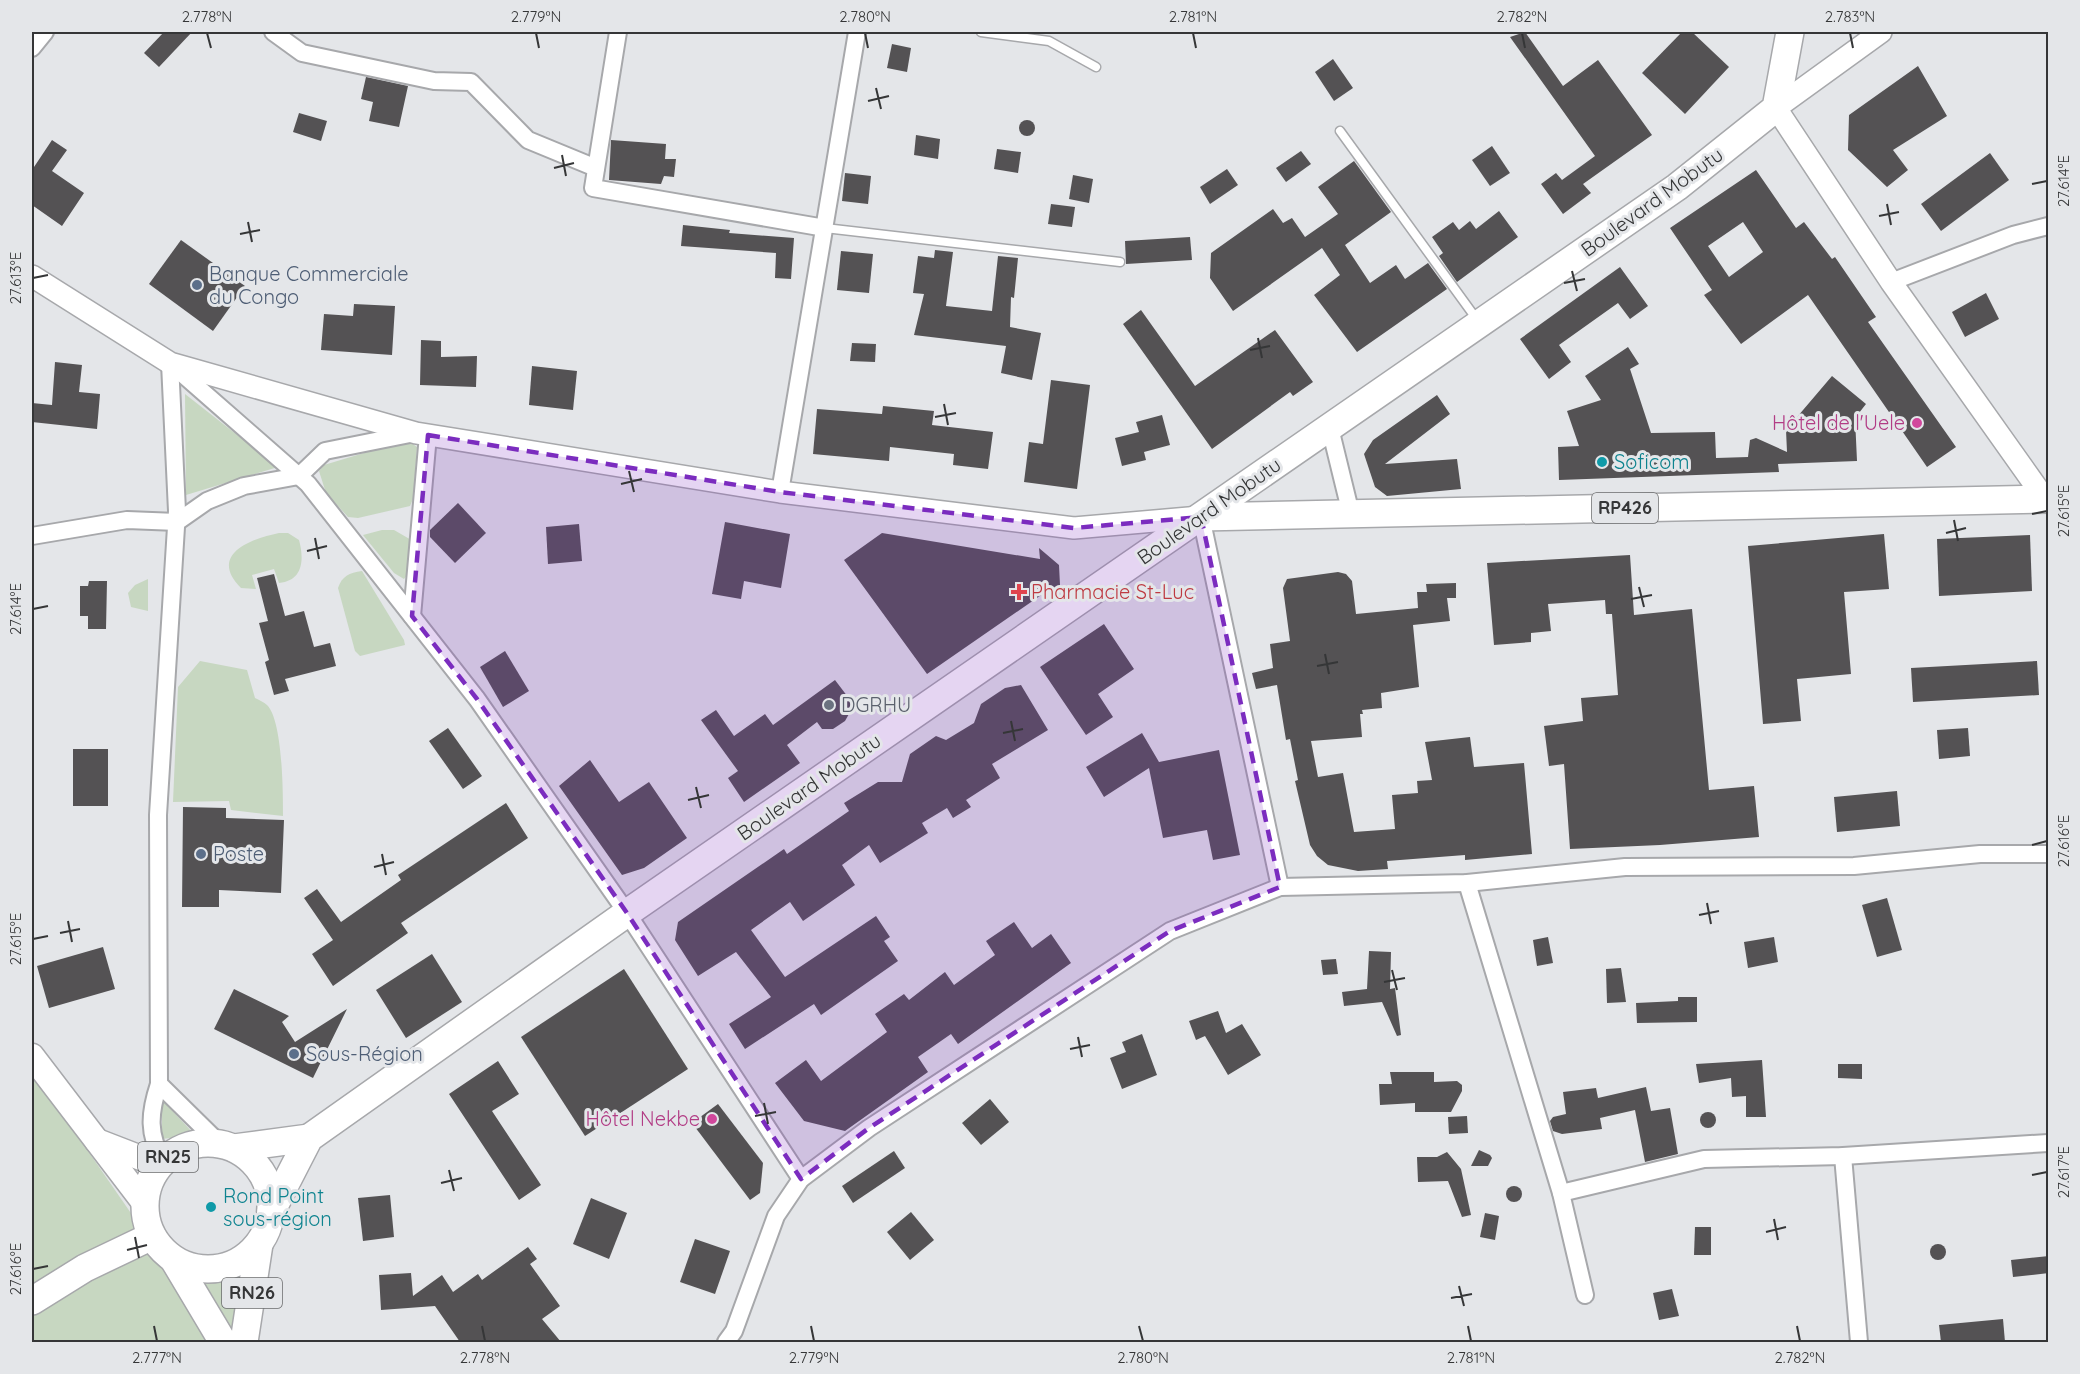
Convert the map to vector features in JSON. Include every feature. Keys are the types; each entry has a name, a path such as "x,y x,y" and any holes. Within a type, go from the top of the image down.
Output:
{"main road":[{"path":"1776,108 1790,32"},
{"name":"Boulevard Mobutu","path":"309,1138 627,913 1677,187 1776,108"},
{"name":"RP426","path":"1201,517 2048,501"},
{"path":"32,1056 145,1204"},
{"name":"RN25","path":"174,1260 152,1236 146,1221 145,1204 148,1184 161,1163 186,1146 202,1142 226,1145 309,1138"},
{"name":"RN25","path":"259,1244 267,1229 271,1212 309,1138"},
{"path":"96,1141 161,1163"},
{"name":"RN25","path":"226,1145 258,1167 266,1181 271,1212"},
{"path":"32,1302 85,1268 152,1236"},
{"path":"174,1260 204,1269 220,1268 248,1255 259,1244"},
{"name":"RN26","path":"244,1342 259,1244"},
{"name":"RN26","path":"174,1260 223,1342"}],"street":[{"path":"32,48 45,32"},
{"path":"273,32 302,53 434,81 471,82 528,140 596,168"},
{"path":"618,32 593,188 825,228"},
{"path":"780,492 856,32"},
{"path":"1881,32 1776,108 1892,282 2048,501"},
{"path":"1892,282 2013,235 2049,226"},
{"path":"32,276 170,363 308,484 477,699 627,913 801,1179"},
{"path":"170,363 422,434 780,492 1074,528 1201,517 1280,886"},
{"path":"161,1163 153,1143 151,1124 153,1101 159,1084 158,815 177,522 170,363"},
{"path":"1330,428 1350,514"},
{"path":"32,536 127,520 177,522 207,501 244,486 299,476 324,451 422,434"},
{"path":"412,616 422,434"},
{"path":"726,1342 734,1331 776,1216 801,1179 869,1128 1170,931 1280,886 1467,883 1625,867 1854,867 1980,854 2049,854"},
{"path":"1467,883 1561,1193 1585,1295"},
{"path":"159,1084 226,1145"},
{"path":"1561,1193 1704,1159 1843,1156 2049,1143"},
{"path":"1843,1156 1859,1342"}],"lane":[{"path":"981,32 1049,41 1096,67"},
{"path":"1340,131 1480,324"},
{"path":"825,228 1120,262"}],"highlighted area":[{"path":"428,435 780,492 1074,528 1201,517 1280,887 1170,931 869,1128 801,1179 627,913 477,699 412,616"}],"green space":[{"path":"185,394 278,467 186,495"},
{"path":"410,442 417,447 413,499 410,506 358,518 348,517 326,493 319,471 324,465 384,447"},
{"path":"382,530 394,530 413,541 409,573 404,579 394,573 363,535"},
{"path":"279,533 288,533 299,540 302,554 298,573 293,578 279,583 274,569 252,575 256,589 241,588 232,576 229,566 231,558 246,544"},
{"path":"362,571 405,645 360,656 355,651 338,588 347,576"},
{"path":"148,579 148,611 131,607 128,593 135,585"},
{"path":"200,661 247,670 255,698 267,705 272,713 281,758 283,816 231,810 229,801 173,802 178,687"},
{"path":"32,1070 220,1342 32,1342"},
{"path":"162,1100 195,1135 162,1139"},
{"path":"244,1277 233,1339 203,1282"}],"building":[{"path":"164,32 192,32 159,67 144,53"},
{"path":"1525,32 1563,86 1598,60 1652,135 1583,184 1591,193 1563,214 1541,184 1556,173 1562,180 1595,156 1510,37"},
{"path":"1682,32 1692,32 1729,67 1685,114 1642,73"},
{"path":"892,44 911,48 907,72 887,68"},
{"path":"1333,59 1353,88 1334,101 1315,72"},
{"path":"1918,66 1947,116 1893,150 1908,170 1887,187 1848,150 1849,115"},
{"path":"366,77 408,86 399,127 369,121 373,102 361,99"},
{"path":"299,113 327,121 321,141 293,132"},
{"path":"1027,120 1033,122 1035,128 1033,134 1027,136 1021,134 1019,128 1021,122"},
{"path":"916,135 940,139 938,159 914,155"},
{"path":"52,140 67,150 52,171 84,193 62,226 32,205 32,170"},
{"path":"611,140 666,144 665,159 676,159 674,177 664,176 661,184 609,180"},
{"path":"1492,146 1510,173 1490,186 1472,160"},
{"path":"997,149 1021,152 1018,173 994,169"},
{"path":"1301,151 1311,164 1286,182 1276,168"},
{"path":"1990,153 2009,180 1941,231 1921,204"},
{"path":"1354,161 1391,212 1345,245 1370,283 1396,265 1405,279 1428,263 1447,289 1357,352 1314,295 1340,275 1322,248 1233,311 1210,278 1211,253 1273,209 1283,223 1292,218 1305,237 1338,214 1318,187"},
{"path":"1227,169 1238,185 1210,204 1200,187"},
{"path":"1756,170 1796,228 1804,222 1832,259 1835,257 1876,317 1868,322 1956,447 1927,467 1808,295 1741,344 1704,295 1712,290 1670,228","holes":["1743,222 1763,252 1729,277 1708,246"]},
{"path":"845,173 871,176 868,204 842,201"},
{"path":"1073,175 1093,179 1089,203 1069,199"},
{"path":"1051,204 1075,207 1072,227 1048,224"},
{"path":"1499,211 1518,237 1457,282 1439,256 1443,253 1432,237 1453,222 1459,230 1470,221 1476,229"},
{"path":"683,225 730,230 729,233 794,238 791,279 775,278 776,253 681,246"},
{"path":"1190,237 1192,260 1126,264 1125,241"},
{"name":"Banque Commerciale du Congo","path":"181,240 245,286 213,331 149,284"},
{"path":"935,250 953,252 946,306 992,311 998,256 1018,258 1014,298 1011,297 1010,327 1041,333 1032,380 1001,373 1006,346 914,335 924,294 913,293 918,256 934,258"},
{"path":"841,251 873,254 869,293 837,290"},
{"path":"1620,267 1648,306 1630,319 1618,303 1559,345 1571,362 1549,379 1520,339"},
{"path":"1986,293 1999,319 1965,337 1952,312"},
{"path":"354,304 395,306 392,355 321,350 324,314 353,316"},
{"path":"1141,310 1195,386 1275,330 1313,382 1293,396 1290,392 1212,449 1123,324"},
{"path":"421,340 441,341 441,357 477,356 476,387 420,385"},
{"path":"852,343 876,344 875,362 850,361"},
{"path":"1628,347 1639,364 1630,369 1651,433 1715,432 1716,458 1748,457 1750,440 1756,438 1787,452 1786,430 1832,376 1866,404 1855,418 1857,461 1778,464 1779,472 1559,480 1558,447 1579,446 1567,411 1601,400 1585,376"},
{"path":"55,362 82,365 79,392 100,394 97,429 32,422 32,403 52,405"},
{"path":"532,366 577,371 573,410 529,405"},
{"path":"1051,380 1090,385 1077,489 1024,482 1029,442 1043,444"},
{"path":"1437,395 1450,414 1385,464 1457,459 1461,489 1387,496 1375,487 1364,454 1373,440"},
{"path":"883,406 934,411 932,425 993,432 988,469 953,465 954,454 890,447 889,461 813,454 817,409 882,414"},
{"path":"1162,415 1170,445 1144,452 1146,460 1122,466 1115,438 1139,432 1136,422"},
{"path":"458,503 486,533 455,563 430,537 430,530"},
{"path":"725,522 790,534 781,588 744,581 741,599 712,594"},
{"path":"579,524 582,561 548,564 546,527"},
{"path":"882,533 1040,559 1039,548 1059,565 1060,585 1051,597 1047,591 927,674 844,560"},
{"path":"1884,534 1889,589 1844,592 1851,674 1797,679 1801,721 1763,724 1748,546"},
{"path":"2030,535 2032,591 1939,596 1937,539"},
{"path":"1630,555 1634,615 1692,609 1709,790 1754,786 1759,837 1570,849 1564,764 1549,766 1544,726 1583,721 1581,698 1618,695 1612,614 1606,614 1605,600 1548,604 1551,631 1531,633 1531,642 1494,645 1487,563"},
{"path":"1338,572 1346,574 1352,581 1356,614 1418,608 1417,592 1427,592 1426,584 1456,583 1456,598 1447,598 1450,621 1413,625 1419,687 1381,693 1382,708 1362,710 1363,714 1360,714 1362,737 1311,741 1318,777 1343,773 1354,832 1395,829 1392,795 1418,793 1417,781 1432,780 1425,742 1470,737 1474,767 1524,763 1532,854 1465,860 1465,855 1387,861 1388,869 1358,871 1328,865 1317,856 1310,845 1295,781 1298,780 1290,739 1286,740 1277,685 1256,689 1252,673 1273,668 1270,644 1290,641 1283,588 1287,579"},
{"path":"274,574 285,616 304,611 314,647 330,643 336,666 285,679 289,691 274,695 265,662 269,660 259,623 268,621 257,578"},
{"path":"89,581 107,581 106,629 88,629 88,616 80,616 80,586 88,586"},
{"path":"1104,624 1134,669 1098,694 1113,717 1086,735 1040,667"},
{"path":"505,651 529,691 503,707 480,667"},
{"path":"2037,661 2039,695 1913,702 1911,668"},
{"path":"835,680 854,705 845,721 833,729 822,729 817,722 787,745 800,763 744,802 728,778 738,771 701,720 716,710 734,736 765,714 773,725"},
{"path":"1021,685 1048,730 992,764 1000,778 966,800 971,807 953,818 947,808 922,823 928,833 880,863 869,845 842,865 855,885 803,921 790,902 751,930 785,977 876,916 890,937 884,941 898,961 821,1015 814,1004 745,1049 729,1024 771,997 736,952 698,976 675,940 678,922 784,849 787,854 849,811 844,803 878,782 902,782 910,754 936,736 946,740 974,723 981,704 1005,688"},
{"path":"448,728 482,776 463,789 429,741"},
{"path":"1968,728 1970,756 1939,759 1937,730"},
{"path":"1142,733 1159,762 1219,750 1240,855 1213,860 1207,830 1163,838 1149,768 1104,797 1086,767"},
{"path":"73,749 108,749 108,806 73,806"},
{"path":"590,760 619,802 649,782 687,838 644,868 622,875 559,786"},
{"path":"1897,791 1900,826 1837,832 1834,797"},
{"path":"506,803 528,838 401,923 408,933 333,986 312,954 333,940 304,898 317,889 341,922 401,880 398,875"},
{"path":"183,807 226,808 226,818 284,820 281,893 219,890 219,907 182,907"},
{"path":"1887,898 1902,950 1877,957 1862,905"},
{"path":"1014,922 1032,948 1051,934 1071,963 958,1044 951,1034 918,1057 928,1072 845,1131 804,1121 775,1083 806,1060 821,1081 887,1032 875,1014 904,994 909,1000 945,972 954,985 995,955 986,941"},
{"path":"1548,937 1553,963 1537,966 1533,940"},
{"path":"1774,937 1778,962 1748,968 1744,942"},
{"path":"103,947 115,989 49,1008 37,966"},
{"path":"1369,951 1391,952 1390,989 1395,988 1401,1035 1397,1036 1382,1002 1344,1006 1342,992 1367,989"},
{"path":"432,954 462,1002 406,1038 376,990"},
{"path":"1336,959 1338,974 1323,975 1321,960"},
{"path":"1621,968 1626,1002 1607,1003 1606,969"},
{"path":"624,969 688,1069 585,1136 521,1037"},
{"name":"Sous-Région","path":"234,989 289,1016 282,1022 295,1042 347,1009 313,1078 214,1029"},
{"path":"1678,997 1697,997 1697,1022 1637,1023 1636,1003 1678,1001"},
{"path":"1218,1011 1226,1033 1242,1024 1261,1055 1228,1075 1205,1036 1196,1040 1189,1021"},
{"path":"1142,1034 1157,1075 1122,1089 1110,1058 1126,1052 1122,1042"},
{"path":"1762,1060 1766,1117 1746,1117 1746,1096 1732,1097 1731,1078 1699,1083 1696,1064"},
{"path":"498,1061 519,1094 492,1111 541,1185 519,1200 449,1094"},
{"path":"1838,1064 1862,1064 1862,1079 1838,1078"},
{"path":"1390,1072 1434,1072 1434,1082 1457,1081 1462,1085 1462,1091 1451,1112 1415,1112 1415,1103 1380,1105 1379,1084 1392,1084"},
{"path":"1646,1087 1651,1111 1670,1108 1678,1154 1645,1162 1635,1110 1600,1118 1602,1129 1562,1134 1553,1131 1550,1121 1553,1117 1566,1114 1563,1092 1596,1088 1598,1098"},
{"path":"990,1099 1009,1122 981,1145 962,1123"},
{"path":"718,1104 763,1163 760,1193 750,1200 692,1123"},
{"path":"1708,1112 1714,1114 1716,1120 1714,1126 1708,1128 1702,1126 1700,1120 1702,1114"},
{"path":"1467,1116 1468,1133 1449,1134 1448,1117"},
{"path":"1479,1150 1492,1158 1488,1166 1471,1166"},
{"path":"894,1151 905,1168 853,1203 842,1186"},
{"path":"1447,1152 1461,1169 1471,1215 1462,1217 1448,1181 1418,1182 1417,1157 1437,1157"},
{"path":"1514,1186 1520,1188 1522,1194 1520,1200 1514,1202 1508,1200 1506,1194 1508,1188"},
{"path":"390,1195 394,1237 363,1241 358,1198"},
{"path":"591,1198 627,1213 609,1259 573,1244"},
{"path":"911,1212 934,1240 910,1260 887,1232"},
{"path":"1485,1213 1499,1216 1495,1240 1480,1237"},
{"path":"1695,1227 1711,1227 1711,1255 1694,1255"},
{"path":"695,1239 730,1251 715,1294 680,1282"},
{"path":"1938,1244 1944,1246 1946,1252 1944,1258 1938,1260 1932,1258 1930,1252 1932,1246"},
{"path":"528,1247 537,1259 530,1264 560,1306 542,1319 561,1342 460,1342 435,1306 381,1310 379,1275 411,1273 413,1296 442,1275 453,1292 478,1274 482,1280"},
{"path":"2049,1256 2049,1273 2013,1277 2011,1260"},
{"path":"1672,1289 1679,1316 1659,1320 1653,1293"},
{"path":"2003,1319 2005,1342 1941,1342 1939,1325"}],"place":[{"name":"Banque Commerciale du Congo","path":"197,285"},
{"name":"Hôtel de l'Uele","path":"1917,423"},
{"name":"Soficom","path":"1602,462"},
{"name":"Pharmacie St-Luc","path":"1019,592"},
{"name":"DGRHU","path":"829,705"},
{"name":"Poste","path":"201,854"},
{"name":"Sous-Région","path":"294,1054"},
{"name":"Hôtel Nekbe","path":"712,1119"},
{"name":"Rond Point sous-région","path":"211,1207"}]}
